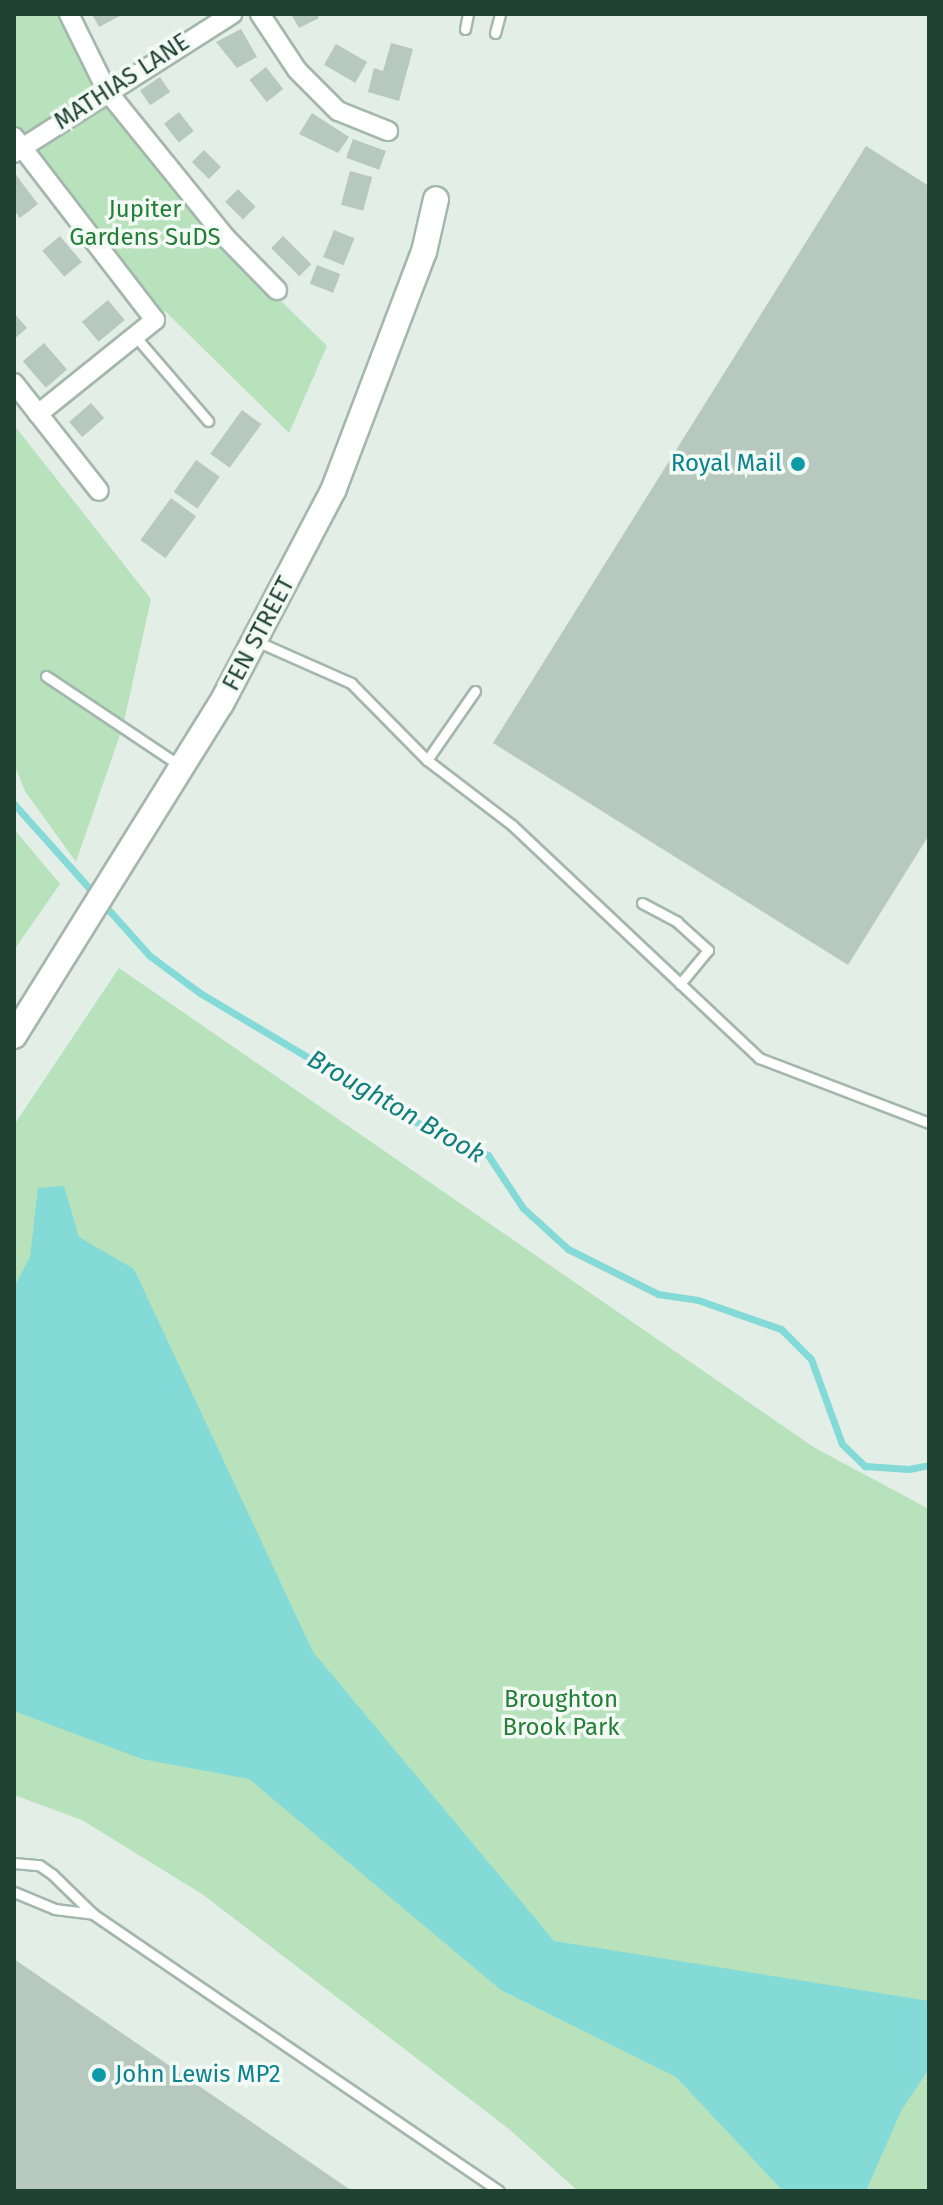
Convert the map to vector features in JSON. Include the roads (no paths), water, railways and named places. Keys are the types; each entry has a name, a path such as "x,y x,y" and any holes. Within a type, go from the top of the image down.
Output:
{"street":[{"path":"69,14 107,91 226,238 277,290"},
{"name":"MATHIAS LANE","path":"16,146 232,14"},
{"path":"260,14 297,70 338,111 388,131"},
{"path":"16,146 155,320 38,414"},
{"name":"FEN STREET","path":"14,1036 182,767 256,641 333,491 424,252 436,199"},
{"path":"14,383 99,491"}],"lane":[{"path":"465,29 468,14"},
{"path":"495,33 500,14"},
{"path":"135,336 208,421"},
{"path":"256,641 351,683 427,760 512,825 759,1058 929,1123"},
{"path":"46,676 182,767"},
{"path":"427,760 475,691"},
{"path":"642,903 677,922 708,950 680,984"},
{"path":"14,1863 39,1865 93,1914 499,2191"},
{"path":"14,1892 55,1909 93,1914"}],"water":[{"path":"64,1186 79,1237 134,1269 313,1652 554,1941 929,2001 929,2069 901,2111 866,2191 783,2191 676,2077 501,1990 249,1779 142,1759 14,1711 14,1287 30,1257 38,1188"}],"waterway":[{"name":"Broughton Brook","path":"14,804 150,956 200,993 416,1122 488,1155 523,1208 568,1249 658,1294 698,1300 781,1329 811,1359 842,1444 865,1466 909,1469 929,1465"}],"place":[{"name":"Royal Mail","path":"798,464"},
{"name":"John Lewis MP2","path":"99,2075"}],"park label":[{"name":"Jupiter Gardens SuDS","path":"145,224"},
{"name":"Broughton Brook Park","path":"561,1714"}]}
